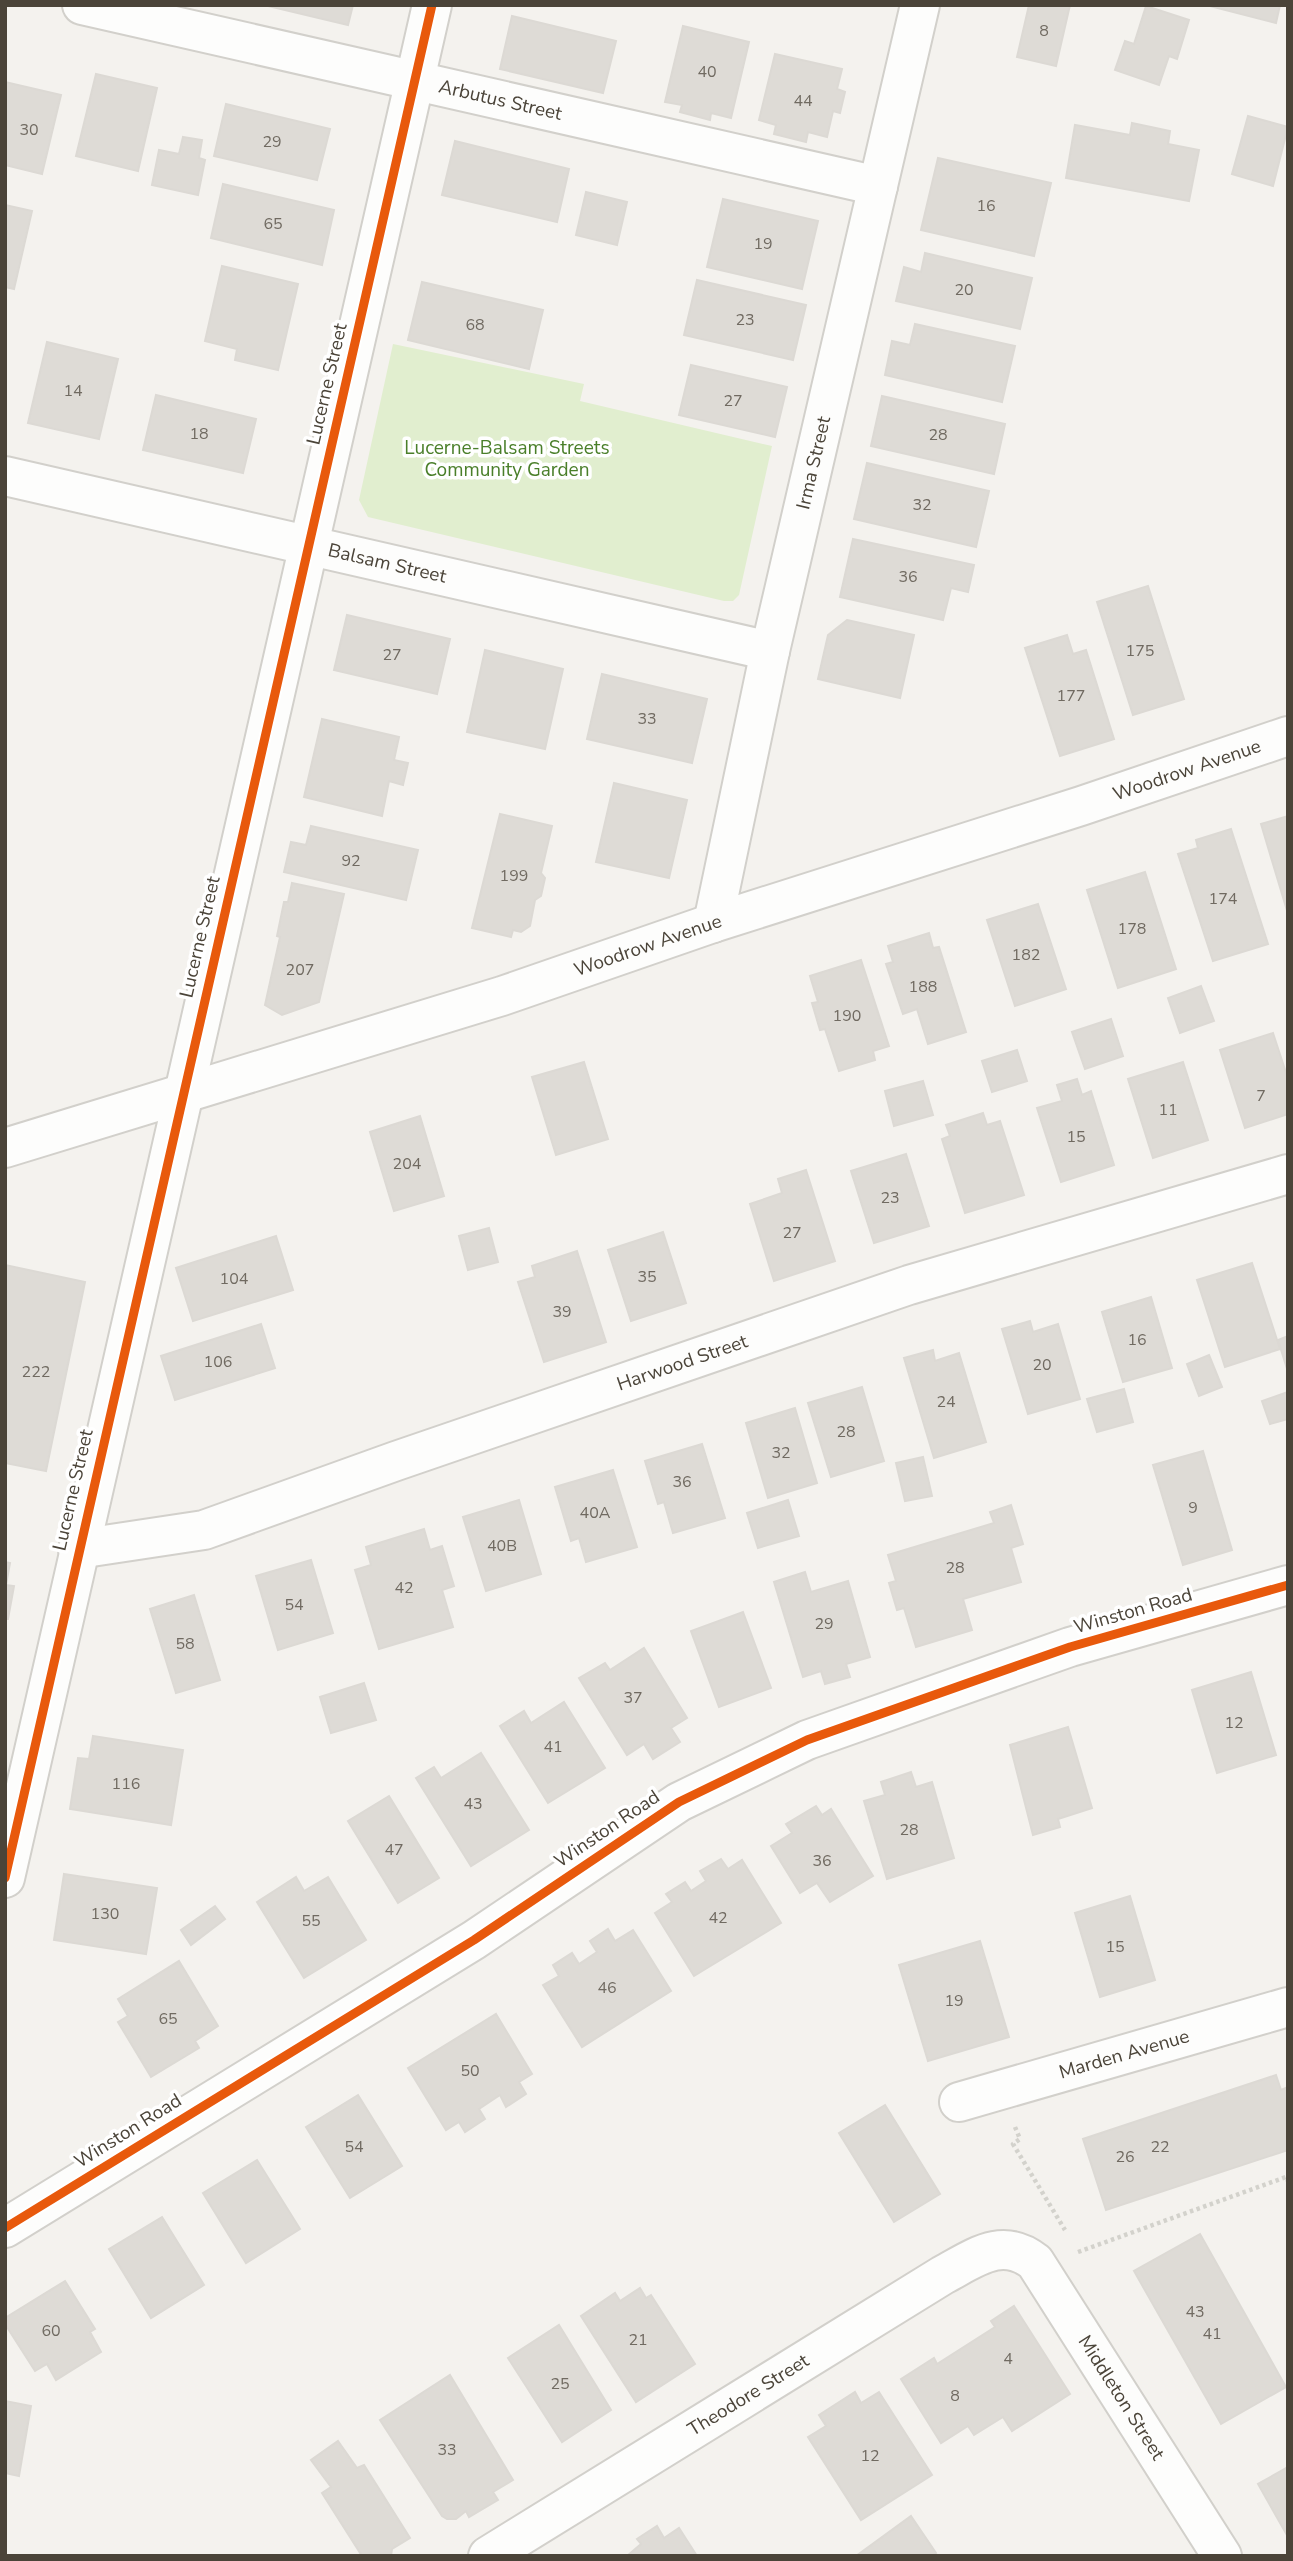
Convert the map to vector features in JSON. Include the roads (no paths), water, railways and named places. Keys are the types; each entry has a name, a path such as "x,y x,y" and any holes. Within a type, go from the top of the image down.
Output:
{"street":[{"name":"Arbutus Street","path":"82,5 878,186"},
{"name":"Lucerne Street","path":"5,1878 432,5"},
{"name":"Irma Street","path":"713,923 770,651 920,5"},
{"name":"Balsam Street","path":"5,477 770,651"},
{"name":"Woodrow Avenue","path":"5,1148 502,996 713,923 1081,806 1288,736"},
{"name":"Harwood Street","path":"78,1549 205,1530 409,1456 909,1285 1288,1174"},
{"name":"Winston Road","path":"5,2228 474,1940 679,1802 807,1740 1043,1656 1288,1585"},
{"name":"Marden Avenue","path":"972,2099 1288,2007"},
{"name":"Theodore Street","path":"488,2556 943,2275 990,2251 1014,2250"},
{"name":"Middleton Street","path":"1014,2250 1020,2250 1035,2262 1223,2556"}],"park label":[{"name":"Lucerne-Balsam Streets Community Garden","path":"507,459"}]}
